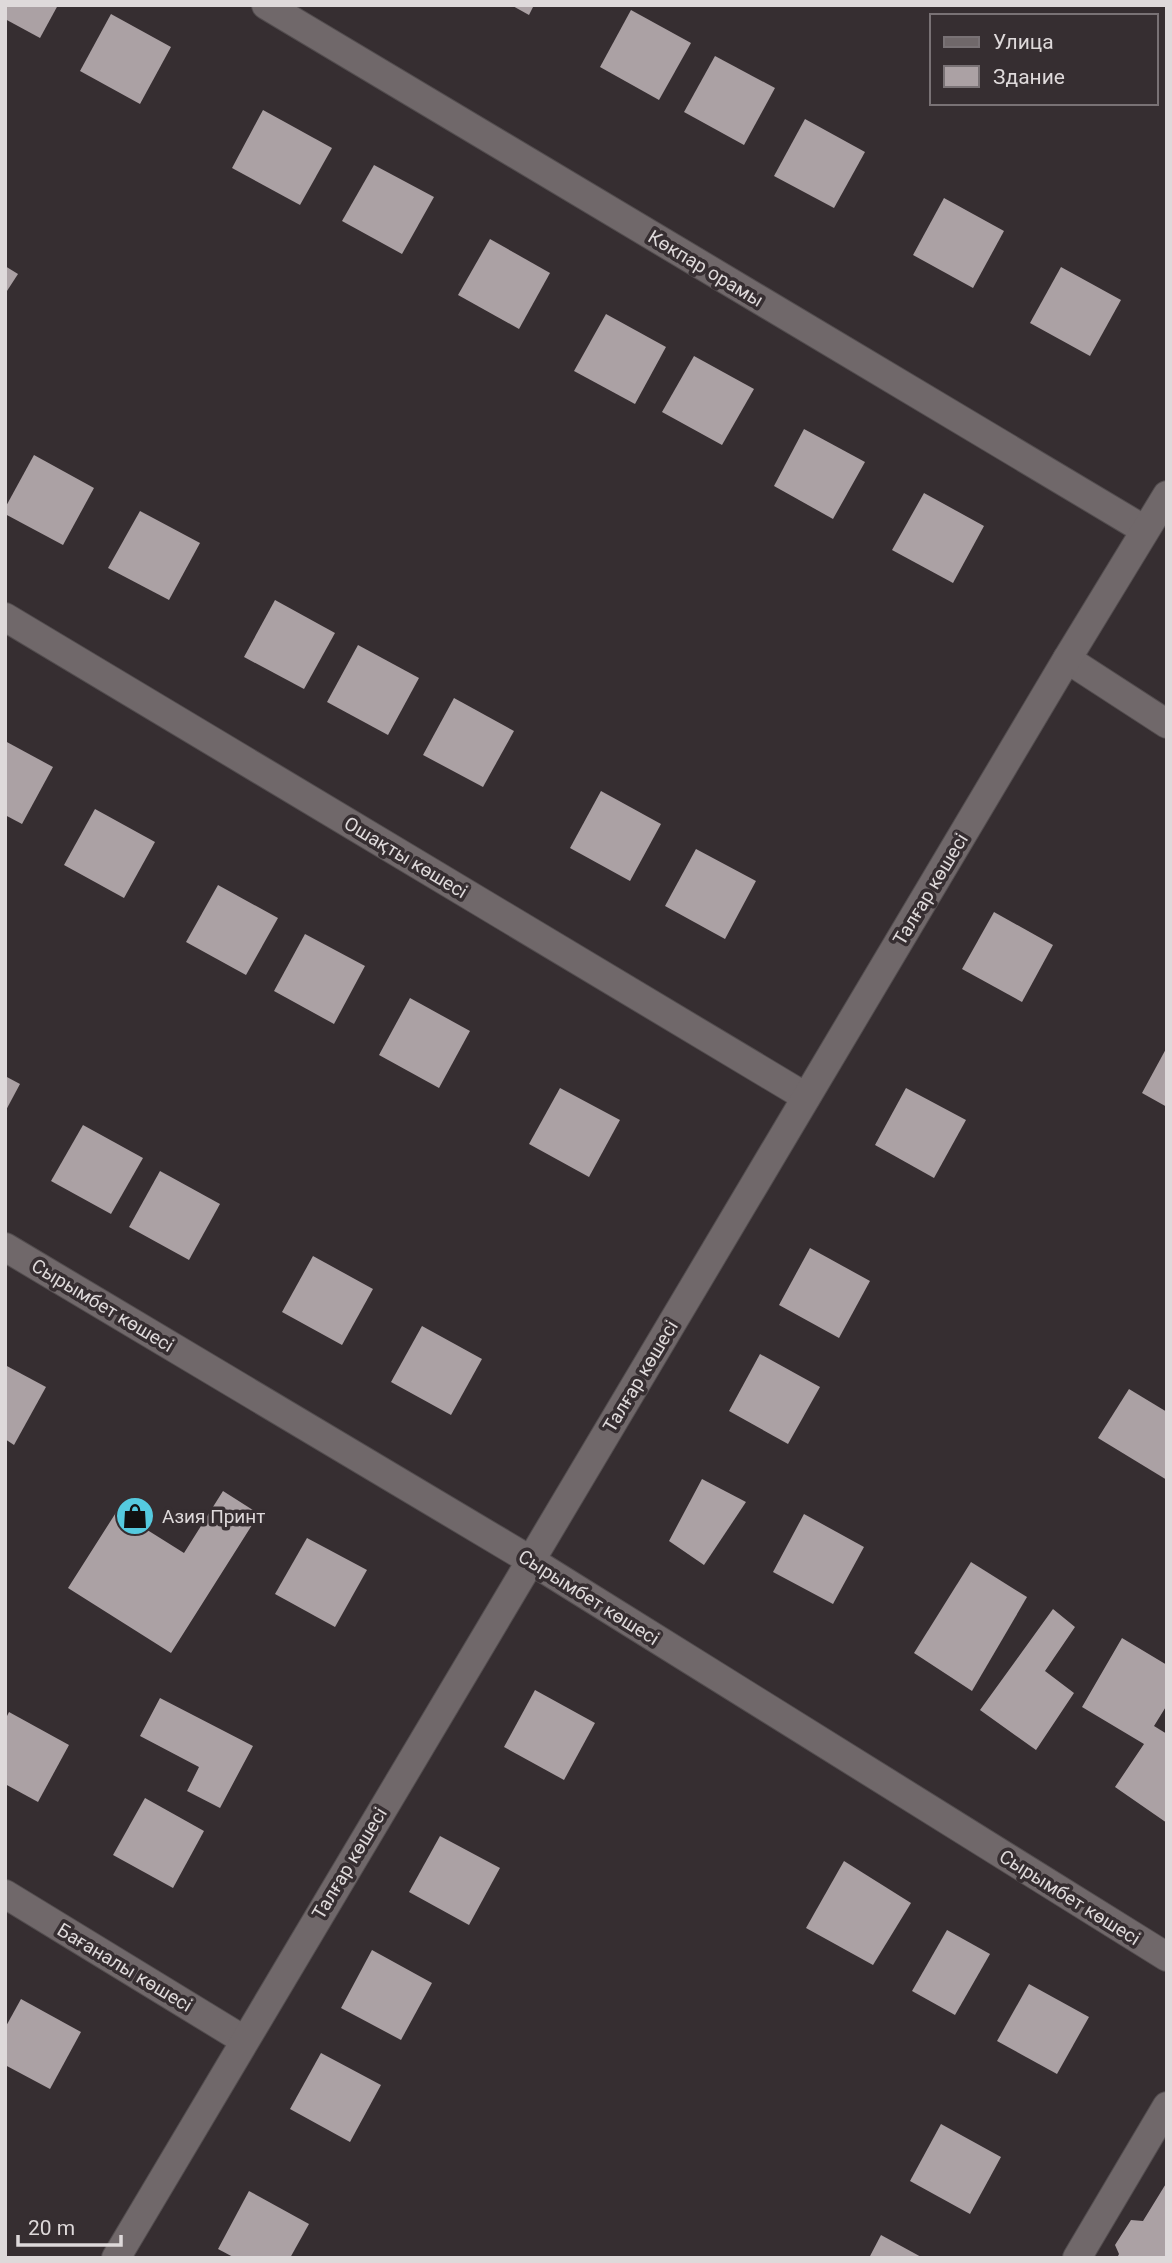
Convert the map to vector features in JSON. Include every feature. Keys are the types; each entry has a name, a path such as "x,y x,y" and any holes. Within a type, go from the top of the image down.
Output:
{"street":[{"name":"Көкпар орамы","path":"266,5 1145,530"},
{"name":"Талғар көшесі","path":"116,2258 1167,495"},
{"name":"Ошақты көшесі","path":"5,617 806,1097"},
{"path":"1067,659 1167,724"},
{"name":"Сырымбет көшесі","path":"5,1247 530,1560 1167,1957"},
{"name":"Бағаналы көшесі","path":"5,1894 244,2040"},
{"path":"1077,2258 1167,2106"}],"building":[{"path":"5,5 58,5 40,38 5,19"},
{"path":"511,5 534,5 529,15"},
{"path":"631,10 691,43 659,100 600,67"},
{"path":"111,14 171,47 140,104 80,71"},
{"path":"715,56 775,88 744,145 684,112"},
{"path":"263,110 332,148 300,205 232,168"},
{"path":"805,119 865,152 834,208 774,176"},
{"path":"374,165 434,197 402,254 342,221"},
{"path":"944,198 1004,231 973,288 913,255"},
{"path":"490,239 550,273 519,329 458,295"},
{"path":"5,266 18,274 5,294"},
{"path":"1061,267 1121,300 1090,356 1030,323"},
{"path":"606,314 666,347 635,404 574,371"},
{"path":"694,356 754,389 722,445 662,412"},
{"path":"804,429 865,462 833,519 774,486"},
{"path":"34,455 94,488 63,545 5,514 5,508"},
{"path":"924,493 984,526 953,583 892,550"},
{"path":"140,511 200,543 169,600 108,568"},
{"path":"275,600 335,633 304,689 244,657"},
{"path":"358,645 419,678 388,735 327,702"},
{"path":"454,698 514,731 483,787 423,755"},
{"path":"5,741 53,767 22,824 5,815"},
{"path":"601,791 661,824 630,881 570,848"},
{"path":"95,809 155,842 124,898 64,865"},
{"path":"696,849 756,881 725,939 665,906"},
{"path":"218,885 278,918 246,975 186,942"},
{"path":"994,912 1053,945 1022,1002 962,969"},
{"path":"305,934 365,966 334,1024 274,991"},
{"path":"410,998 470,1031 439,1088 379,1055"},
{"path":"1167,1047 1167,1107 1142,1093"},
{"path":"5,1076 20,1084 5,1112"},
{"path":"560,1088 620,1120 589,1177 529,1144"},
{"path":"906,1088 966,1120 934,1178 875,1145"},
{"path":"83,1125 143,1158 111,1214 51,1181"},
{"path":"160,1171 220,1204 189,1260 129,1227"},
{"path":"810,1248 870,1281 839,1338 779,1305"},
{"path":"313,1256 373,1289 342,1345 282,1312"},
{"path":"422,1326 482,1359 451,1415 391,1382"},
{"path":"760,1354 820,1387 788,1444 729,1411"},
{"path":"5,1365 46,1387 14,1445 5,1439"},
{"path":"1129,1389 1167,1412 1167,1480 1098,1438"},
{"path":"702,1479 746,1502 704,1565 669,1541"},
{"path":"223,1491 259,1514 171,1653 68,1588 117,1511 184,1553"},
{"path":"804,1514 864,1547 833,1604 773,1572"},
{"path":"307,1538 367,1570 335,1627 275,1594"},
{"path":"971,1562 1027,1597 972,1691 914,1653"},
{"path":"1053,1609 1075,1627 1045,1671 1074,1693 1036,1750 980,1710"},
{"path":"1122,1638 1167,1665 1167,1705 1154,1726 1167,1734 1167,1823 1115,1787 1144,1744 1082,1707"},
{"path":"535,1690 595,1723 564,1780 504,1747"},
{"path":"160,1698 253,1746 220,1808 187,1791 199,1767 140,1736"},
{"path":"9,1712 69,1745 38,1802 5,1784 5,1720"},
{"path":"145,1798 204,1831 173,1888 113,1855"},
{"path":"440,1836 500,1868 469,1925 409,1892"},
{"path":"844,1861 911,1903 873,1965 806,1928"},
{"path":"947,1930 990,1954 955,2015 912,1991"},
{"path":"372,1950 432,1983 401,2040 341,2008"},
{"path":"1029,1984 1089,2017 1057,2074 997,2041"},
{"path":"21,1999 81,2032 50,2089 5,2065 5,2028"},
{"path":"321,2053 381,2085 350,2142 290,2109"},
{"path":"941,2124 1001,2157 970,2214 910,2181"},
{"path":"1167,2182 1167,2258 1117,2258 1119,2254 1115,2245 1131,2220 1143,2221"},
{"path":"249,2191 309,2224 290,2258 235,2258 218,2249"},
{"path":"881,2235 923,2258 869,2258"}],"place":[{"name":"Азия Принт","path":"135,1516"}]}
